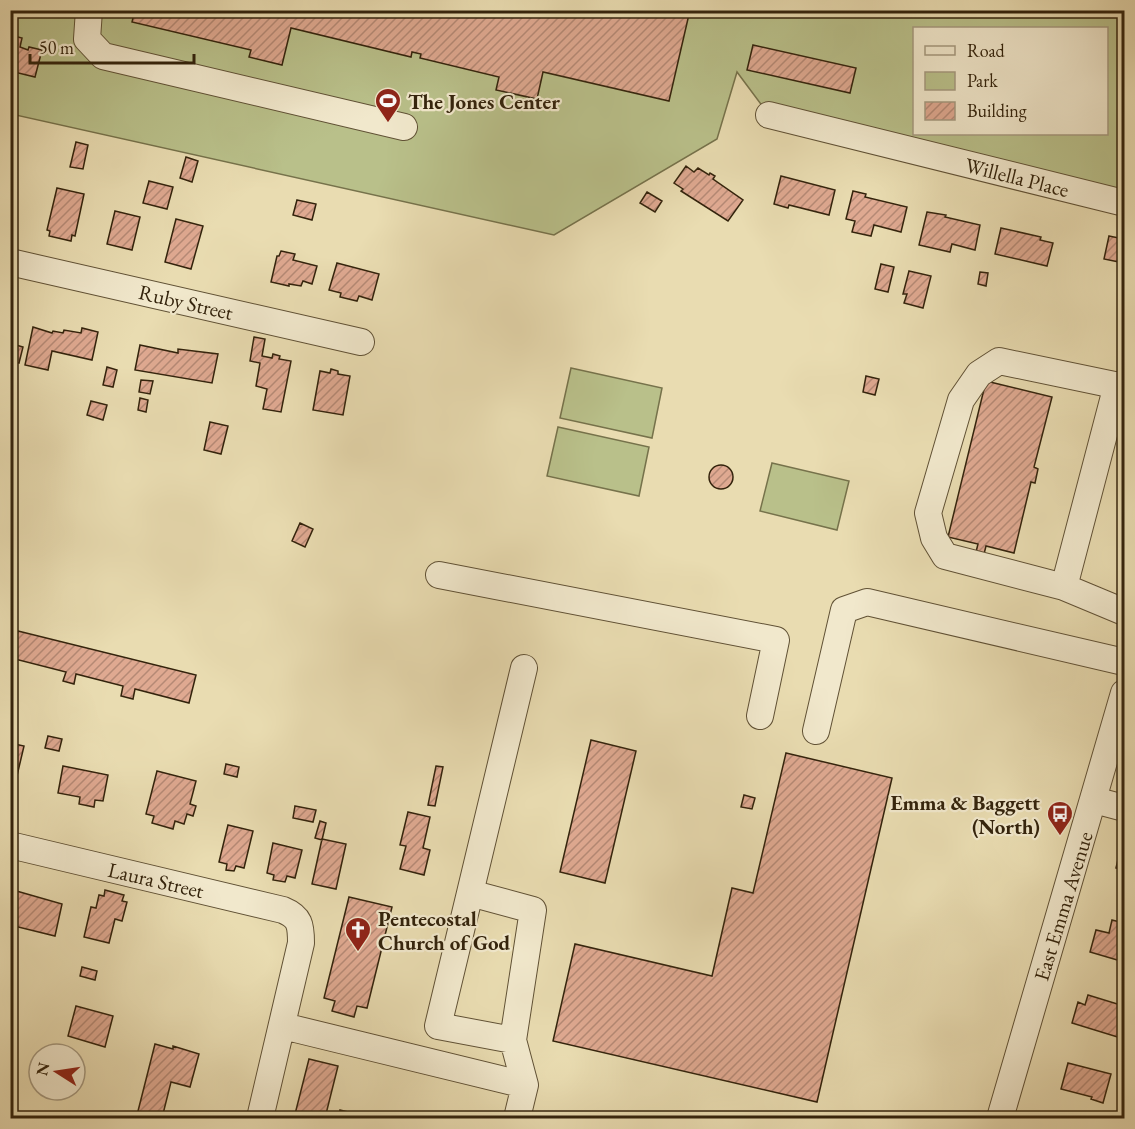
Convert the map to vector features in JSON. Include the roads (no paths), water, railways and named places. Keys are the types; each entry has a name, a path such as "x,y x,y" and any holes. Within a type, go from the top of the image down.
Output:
{"street":[{"path":"89,10 87,39 103,56 404,127"},
{"name":"Willella Place","path":"770,115 1125,203"},
{"name":"Ruby Street","path":"10,262 361,342"},
{"path":"1064,587 1121,386 999,361 979,374 961,400 928,513 933,538 945,556 1064,587 1125,612"},
{"path":"439,575 776,640 760,716"},
{"path":"816,731 844,610 867,602 1125,662"},
{"path":"513,1040 438,1026 524,668"},
{"name":"East Emma Avenue","path":"1000,1119 1125,693"},
{"path":"1094,800 1125,808"},
{"name":"Laura Street","path":"10,845 292,914 298,921 301,944 283,1026"},
{"path":"470,893 533,910 513,1040 525,1085 517,1119"},
{"path":"260,1119 283,1026 525,1085"}],"place":[{"name":"The Jones Center","path":"388,124"},
{"name":"Emma & Baggett (North)","path":"1060,837"},
{"name":"Pentecostal Church of God","path":"358,953"}]}
